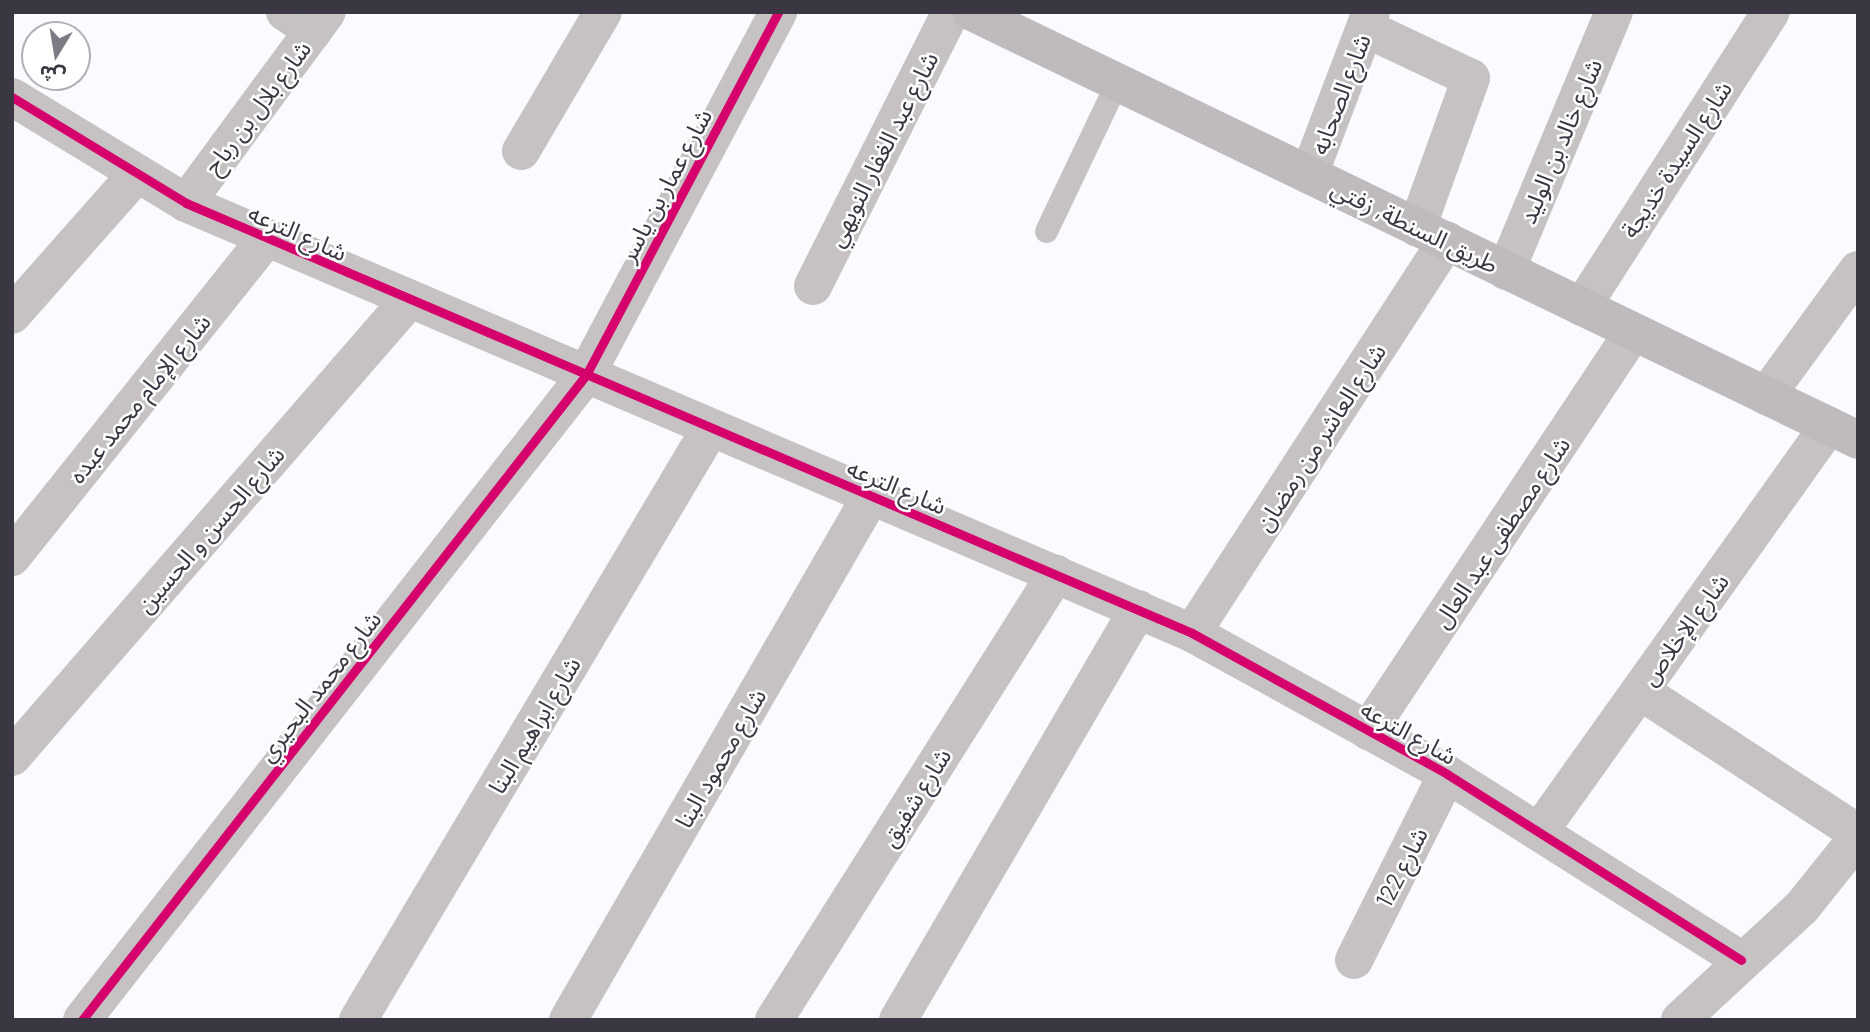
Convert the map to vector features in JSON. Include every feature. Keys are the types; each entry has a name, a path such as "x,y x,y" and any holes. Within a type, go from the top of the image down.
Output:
{"main road":[{"name":"طريق السنطة, زفتي","path":"972,12 1843,433"}],"street":[{"path":"521,151 603,12"},
{"name":"شارع عمار بن ياسر","path":"586,375 778,12"},
{"name":"شارع عبد الغفار النويهي","path":"813,286 951,12"},
{"name":"شارع خالد بن الوليد","path":"1506,271 1614,12"},
{"name":"شارع السيدة خديجة","path":"1582,307 1771,12"},
{"name":"شارع بلال بن رباح","path":"186,203 308,19"},
{"name":"شارع الصحابه","path":"1309,175 1368,20"},
{"name":"شارع العاشر من رمضان","path":"1192,633 1432,234 1471,78 1368,20"},
{"name":"شارع الترعه","path":"12,97 135,176 186,203 408,301 1192,633 1447,774 1741,960"},
{"path":"12,315 135,176"},
{"name":"شارع الإمام محمد عبده","path":"12,557 267,239"},
{"path":"1766,396 1858,270"},
{"name":"شارع الحسن و الحسين","path":"12,757 408,301"},
{"name":"شارع مصطفى عبد العال","path":"1368,731 1633,332"},
{"name":"شارع محمد البحيري","path":"82,1020 586,375"},
{"name":"شارع ابراهيم البنا","path":"358,1020 710,429"},
{"name":"شارع الإخلاص","path":"1539,832 1640,691 1843,433"},
{"name":"شارع محمود البنا","path":"568,1020 871,496"},
{"name":"شارع شفيق","path":"775,1020 1056,574"},
{"path":"898,1020 1138,609"},
{"path":"1640,691 1858,835 1802,907 1741,960 1703,1014"},
{"name":"شارع 122","path":"1354,960 1447,774"}],"lane":[{"path":"1046,231 1117,82"}],"cycle path":[{"path":"82,1020 586,375 778,12"},
{"path":"12,97 186,203 1192,633 1447,774 1741,960"}]}
